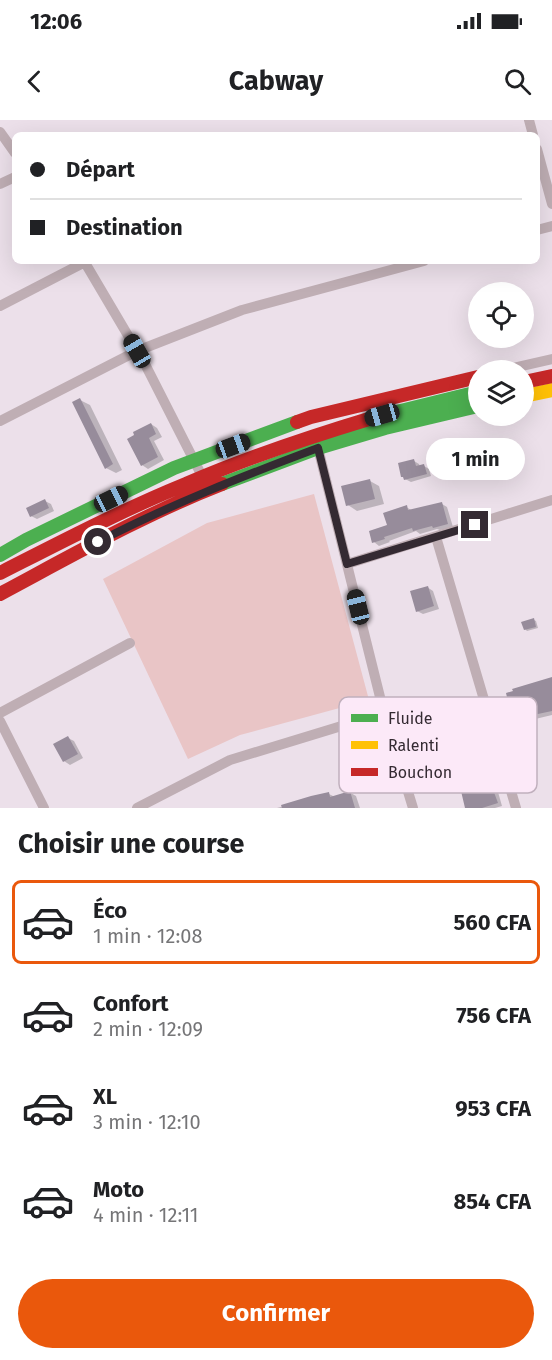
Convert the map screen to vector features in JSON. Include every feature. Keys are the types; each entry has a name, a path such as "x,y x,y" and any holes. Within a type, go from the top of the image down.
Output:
{"main road":[{"path":"534,380 552,376"},
{"path":"0,555 26,540 194,460 311,417 468,379"},
{"path":"534,394 552,390"},
{"path":"0,573 117,515 203,477 316,441 404,409 468,394"},
{"path":"0,594 124,529 316,441 468,408"},
{"path":"117,515 124,529"}],"street":[{"path":"0,132 12,149"},
{"path":"540,159 552,204"},
{"path":"0,306 81,264"},
{"path":"86,264 137,351 209,490"},
{"path":"0,421 137,351 242,310 413,264"},
{"path":"534,363 552,359"},
{"path":"316,441 380,697"},
{"path":"347,564 552,500"},
{"path":"436,537 483,697"},
{"path":"0,713 130,643"},
{"path":"0,721 44,808"},
{"path":"137,808 230,760 339,727"},
{"path":"408,793 413,808"},
{"path":"512,793 516,808"}],"shaded area":[{"path":"314,494 368,697 339,697 339,708 240,735 188,759 103,579 207,523"}],"building":[{"path":"80,398 113,464 105,469 72,402"},
{"path":"151,423 156,434 149,438 158,457 141,466 127,439 134,435 133,432"},
{"path":"414,459 416,466 424,464 427,474 404,480 401,477 398,463"},
{"path":"370,479 375,499 346,506 341,486"},
{"path":"45,499 49,508 30,517 26,508"},
{"path":"442,502 448,524 413,531 412,528 372,543 369,531 387,525 383,513 407,505 408,510"},
{"path":"428,586 434,606 416,612 410,591"},
{"path":"534,618 536,627 524,630 521,622"},
{"path":"552,677 552,711 537,714 537,697 507,697 506,693 513,691 512,689"},
{"path":"68,736 78,754 63,762 53,744"},
{"path":"329,792 330,797 351,793 355,808 282,808 281,805"},
{"path":"461,793 494,793 498,803 482,808 465,808"}],"traffic: fast":[{"path":"372,418 468,394"},
{"path":"222,484 318,448 385,428 468,408"},
{"path":"0,555 174,468 297,422"}],"traffic: slow":[{"path":"534,394 552,390"}],"traffic: jam":[{"path":"534,380 552,376"},
{"path":"297,422 468,379"},
{"path":"0,573 115,515 209,474 278,448 372,418"},
{"path":"0,594 137,522 222,484"}],"route":[{"path":"98,542 173,505 318,448 347,564 475,525"}]}
